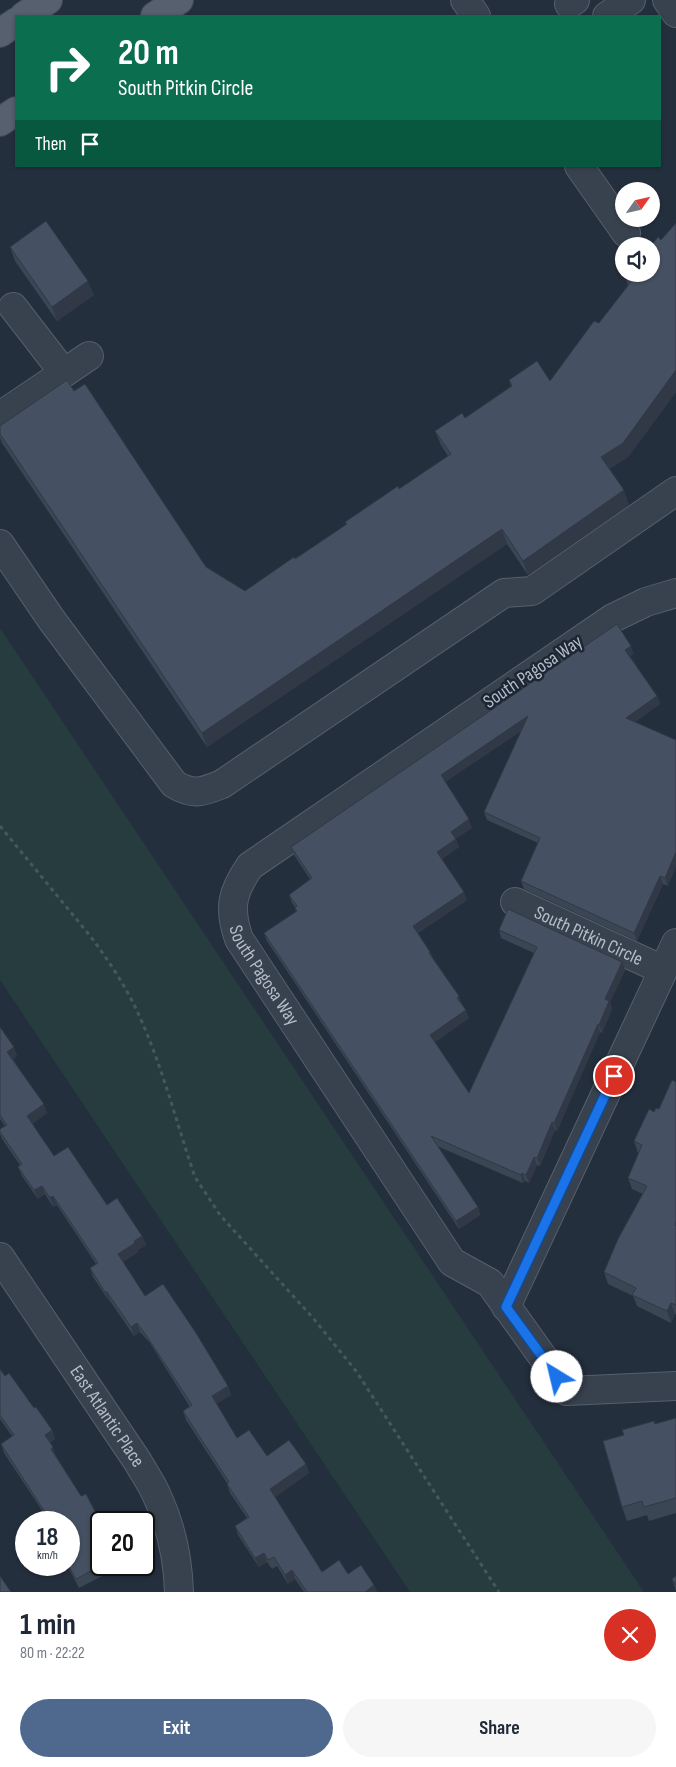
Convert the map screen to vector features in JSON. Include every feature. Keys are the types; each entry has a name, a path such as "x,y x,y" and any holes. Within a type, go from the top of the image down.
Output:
{"main road":[{"path":"26,15 48,0"},
{"path":"156,15 179,0"},
{"path":"0,33 15,23"},
{"path":"0,122 15,112"}],"street":[{"path":"465,0 475,15"},
{"path":"608,15 631,0"},
{"path":"667,0 676,13"},
{"path":"579,167 626,233"},
{"path":"12,307 64,373"},
{"path":"0,416 89,356"},
{"path":"0,544 51,619 174,784 186,791 203,792 222,784 504,594 532,590 676,490"},
{"name":"South Pagosa Way","path":"676,593 646,602 613,618 250,866 239,882 233,901 232,921 239,939 452,1262 490,1283 567,1391 676,1386"},
{"name":"South Pitkin Circle","path":"515,902 663,970"},
{"name":"South Pitkin Circle","path":"506,1307 676,943"},
{"name":"East Atlantic Place","path":"0,1257 138,1462 157,1496 171,1533 178,1572 179,1592"}],"path":[{"path":"0,826 91,937 105,956 136,1009 155,1055 195,1177 207,1196 220,1215 313,1318 356,1371 499,1592"}],"green space":[{"path":"0,628 644,1592 410,1592 0,980"}],"building":[{"path":"46,221 88,281 52,307 10,247"},
{"path":"676,223 676,370 623,443 601,457 624,490 523,561 502,529 202,733 0,434 0,426 67,380 74,391 85,384 206,567 245,591 294,557 295,559 347,524 345,522 398,486 399,489 451,454 435,431 462,413 465,418 512,386 509,380 537,361 550,381 594,321 599,323 630,283 629,282 660,282 661,240"},
{"path":"617,624 631,646 625,650 657,696 626,718 676,740 676,852 665,878 660,876 634,933 521,881 540,838 484,812 528,716 441,775 469,819 451,832 456,839 437,852 464,892 413,926 459,996 457,998 466,1010 430,1035 469,1093 537,947 499,930 508,909 622,962 605,999 609,1001 599,1025 554,1123 552,1122 537,1158 534,1157 526,1175 522,1173 521,1175 431,1136 478,1207 456,1221 264,933 297,911 295,908 297,906 289,895 312,878 291,847"},
{"path":"0,1027 14,1047 7,1052 44,1104 27,1116 54,1156 68,1147 107,1205 117,1198 142,1236 118,1254 145,1296 163,1284 196,1333 228,1386 212,1396 237,1438 249,1430 267,1456 289,1440 306,1464 270,1489 322,1572 339,1560 348,1574 361,1565 374,1585 365,1592 307,1592 292,1570 285,1575 274,1557 268,1560 264,1553 255,1558 235,1526 249,1517 227,1484 229,1482 183,1411 192,1405 137,1323 131,1327 107,1292 105,1292 90,1268 98,1263 53,1196 50,1198 42,1186 34,1190 18,1167 22,1164 0,1132 0,1129 7,1125 0,1115"},
{"path":"672,1080 676,1082 676,1305 671,1303 667,1311 632,1295 636,1288 604,1272 618,1239 647,1186 628,1178 642,1145 634,1141 649,1109 654,1112 656,1108 659,1109"},
{"path":"0,1369 5,1376 9,1373 52,1430 45,1435 53,1447 51,1449 81,1496 86,1494 95,1511 90,1511 90,1572 76,1579 74,1576 80,1576 80,1511 44,1511 1,1444 14,1435 0,1415"},
{"path":"676,1418 676,1498 644,1507 642,1501 622,1507 603,1441 624,1435 622,1430 654,1421 655,1424"},
{"path":"0,1576 11,1592 0,1592"},
{"path":"676,1576 676,1585 672,1579"}],"route":[{"path":"557,1377 506,1307 614,1076"}]}
